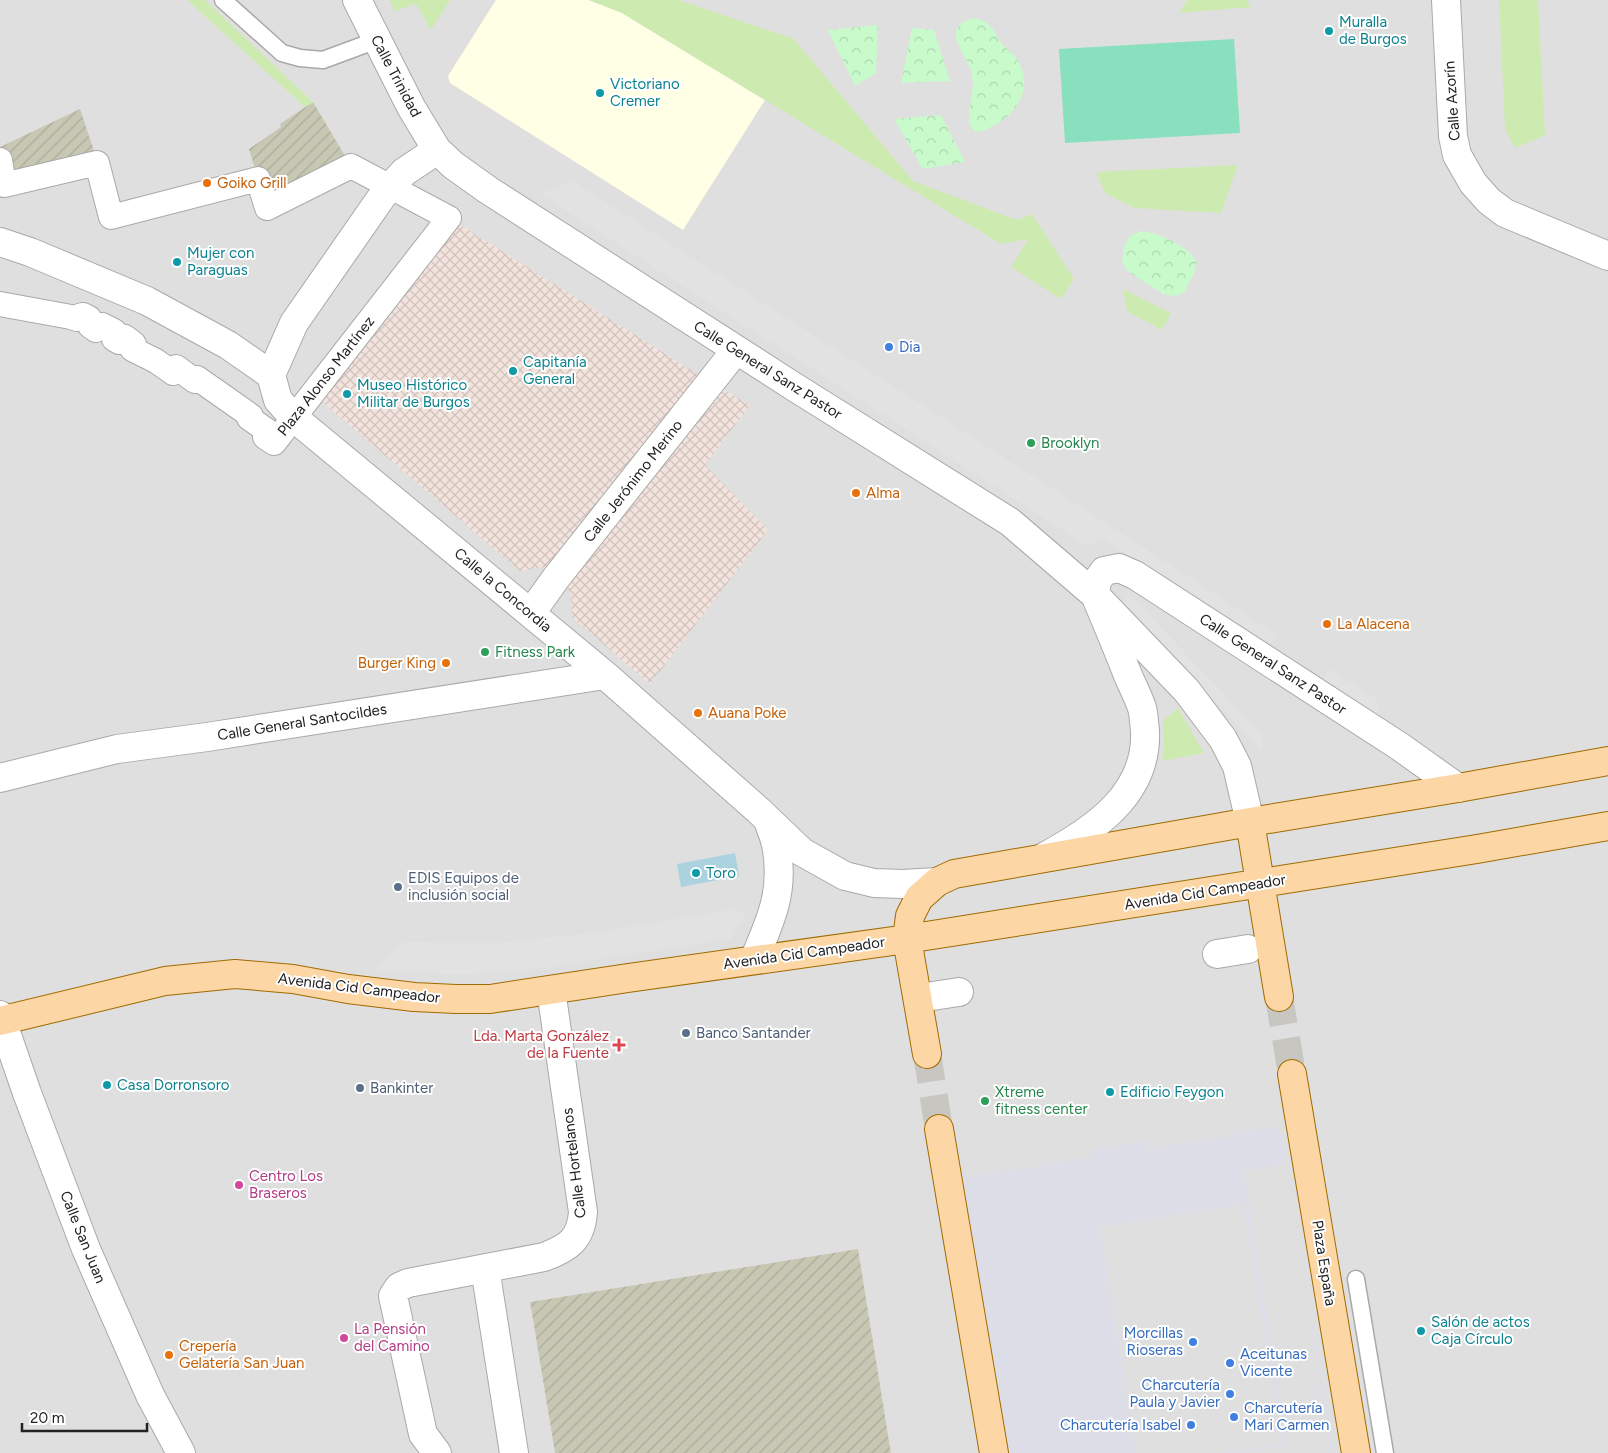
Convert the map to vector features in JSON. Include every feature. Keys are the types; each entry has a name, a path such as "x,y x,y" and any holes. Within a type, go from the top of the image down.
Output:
{"main road":[{"path":"926,1054 921,998 907,939 910,916 919,898 937,882 954,874 980,868 1458,788 1608,760"},
{"path":"1250,822 1260,883 1259,948 1279,997"},
{"name":"Avenida Cid Campeador","path":"0,1019 165,981 234,974 293,978 405,996 456,999 490,998 907,939 1608,826"},
{"name":"Plaza España","path":"1292,1074 1356,1453"},
{"path":"939,1129 994,1453"}],"street":[{"name":"Calle Trinidad","path":"357,0 411,107 437,150"},
{"name":"Calle Azorín","path":"1446,0 1453,136 1457,155 1473,184 1505,213 1608,256"},
{"path":"0,242 30,252 147,301 228,345 271,376 294,323 390,186 404,172 437,150"},
{"name":"Calle General Sanz Pastor","path":"437,150 452,165 488,190 736,350 1010,522 1095,596 1187,691 1223,739 1237,766 1250,822"},
{"name":"Plaza Alonso Martínez","path":"0,160 4,185 97,163 111,217 258,179 267,208 351,166 449,218 274,443 265,437 269,432 249,418 251,416 198,378 195,381 176,368 172,373 156,361 132,349 134,344 125,337 119,342 114,339 114,331 102,325 98,326 96,330 90,326 90,318 83,314 77,320 71,317 0,304"},
{"name":"Calle Jerónimo Merino","path":"530,613 736,350"},
{"name":"Calle la Concordia","path":"271,376 278,400 293,417 605,675 802,852 845,876 874,883 937,882"},
{"name":"Calle General Sanz Pastor","path":"1043,858 1074,841 1108,814 1121,800 1143,762 1146,743 1143,710 1095,596 1096,581 1104,571 1119,568 1135,575 1398,746 1458,788"},
{"name":"Calle General Santocildes","path":"0,778 117,749 207,737 605,675"},
{"path":"754,960 776,907 780,880 777,850 767,819"},
{"path":"1217,954 1259,948"},
{"name":"Calle Hortelanos","path":"437,1453 423,1434 393,1296 399,1288 408,1283 544,1257 560,1251 574,1240 582,1227 583,1212 551,990"},
{"path":"921,998 959,992"},
{"name":"Calle San Juan","path":"0,1019 86,1249 150,1395 181,1453"},
{"path":"485,1268 514,1453"}],"lane":[{"path":"223,0 282,53 323,60 377,40"},
{"path":"1356,1279 1385,1453"}],"shaded area":[{"path":"0,0 1608,0 1608,1453 891,1453 858,1250 530,1302 555,1453 0,1453"},
{"path":"496,0 589,0 622,13 765,100 683,230 450,83 448,76"},
{"path":"313,102 351,166 267,208 249,149 281,127 280,124"},
{"path":"80,109 95,154 4,185 0,147"},
{"path":"571,180 1117,530 1277,635 1268,647 1102,538 1087,546 540,194"},
{"path":"449,218 694,372 750,405 705,465 768,530 650,684 572,617 570,591 544,567 520,571 312,393"},
{"path":"1129,594 1262,734 1261,750 1123,602"},
{"path":"1329,669 1376,698 1380,717 1324,679"},
{"path":"733,909 746,913 731,939 510,973 449,974 372,970 403,942 495,943 592,933"},
{"path":"1279,1126 1334,1453 1331,1453 1285,1164 1244,1171 1288,1446 1242,1453 1222,1453 1282,1443 1243,1204 1100,1227 1136,1453 1010,1453 962,1176 1007,1169 1008,1171 1091,1157 1091,1150 1146,1141 1147,1149 1231,1136 1231,1133"},
{"path":"858,1249 891,1453 555,1453 530,1302"}],"green space":[{"path":"187,0 205,0 313,102 305,107"},
{"path":"389,0 450,0 431,29 417,5 414,4 395,11"},
{"path":"589,0 679,0 794,39 913,181 1017,220 1032,214 1074,279 1061,299 1011,267 1028,239 1001,244 622,13"},
{"path":"1187,0 1247,0 1251,7 1180,13"},
{"path":"1499,0 1538,0 1545,135 1515,148 1505,129"},
{"path":"974,18 988,24 1003,45 1016,57 1023,71 1024,83 1017,105 1010,113 1001,121 979,132 973,130 970,125 969,113 973,81 971,70 959,47 956,33 958,27 964,22"},
{"path":"878,25 876,73 855,86 828,30"},
{"path":"912,28 934,30 950,81 901,83"},
{"path":"1234,39 1240,133 1065,143 1059,49"},
{"path":"941,115 965,162 923,169 894,119"},
{"path":"1238,165 1221,213 1134,208 1105,193 1096,172"},
{"path":"1141,231 1156,234 1172,241 1193,256 1197,262 1184,293 1173,296 1163,294 1126,270 1122,261 1124,246 1130,236"},
{"path":"1123,289 1171,313 1162,330 1127,311"},
{"path":"1178,708 1204,753 1162,761 1164,744 1163,721"}],"water":[{"path":"735,853 739,876 681,887 677,864"}],"tunnel":[{"path":"1279,997 1292,1074"},
{"path":"927,1054 939,1129"}],"place":[{"name":"Muralla de Burgos","path":"1329,31"},
{"name":"Victoriano Cremer","path":"600,93"},
{"name":"Goiko Grill","path":"207,183"},
{"name":"Mujer con Paraguas","path":"177,262"},
{"name":"Dia","path":"889,347"},
{"name":"Capitanía General","path":"513,371"},
{"name":"Museo Histórico Militar de Burgos","path":"347,394"},
{"name":"Brooklyn","path":"1031,443"},
{"name":"Alma","path":"856,493"},
{"name":"La Alacena","path":"1327,624"},
{"name":"Fitness Park","path":"485,652"},
{"name":"Burger King","path":"446,663"},
{"name":"Auana Poke","path":"698,713"},
{"name":"Toro","path":"696,873"},
{"name":"EDIS Equipos de inclusión social","path":"398,887"},
{"name":"Banco Santander","path":"686,1033"},
{"name":"Lda. Marta González de la Fuente","path":"619,1045"},
{"name":"Casa Dorronsoro","path":"107,1085"},
{"name":"Bankinter","path":"360,1088"},
{"name":"Edificio Feygon","path":"1110,1092"},
{"name":"Xtreme fitness center","path":"985,1101"},
{"name":"Centro Los Braseros","path":"239,1185"},
{"name":"Salón de actos Caja Círculo","path":"1421,1331"},
{"name":"La Pensión del Camino","path":"344,1338"},
{"name":"Morcillas Rioseras","path":"1193,1342"},
{"name":"Crepería Gelatería San Juan","path":"169,1355"},
{"name":"Aceitunas Vicente","path":"1230,1363"},
{"name":"Charcutería Paula y Javier","path":"1230,1394"},
{"name":"Charcutería Mari Carmen","path":"1234,1417"},
{"name":"Charcutería Isabel","path":"1191,1425"}]}
